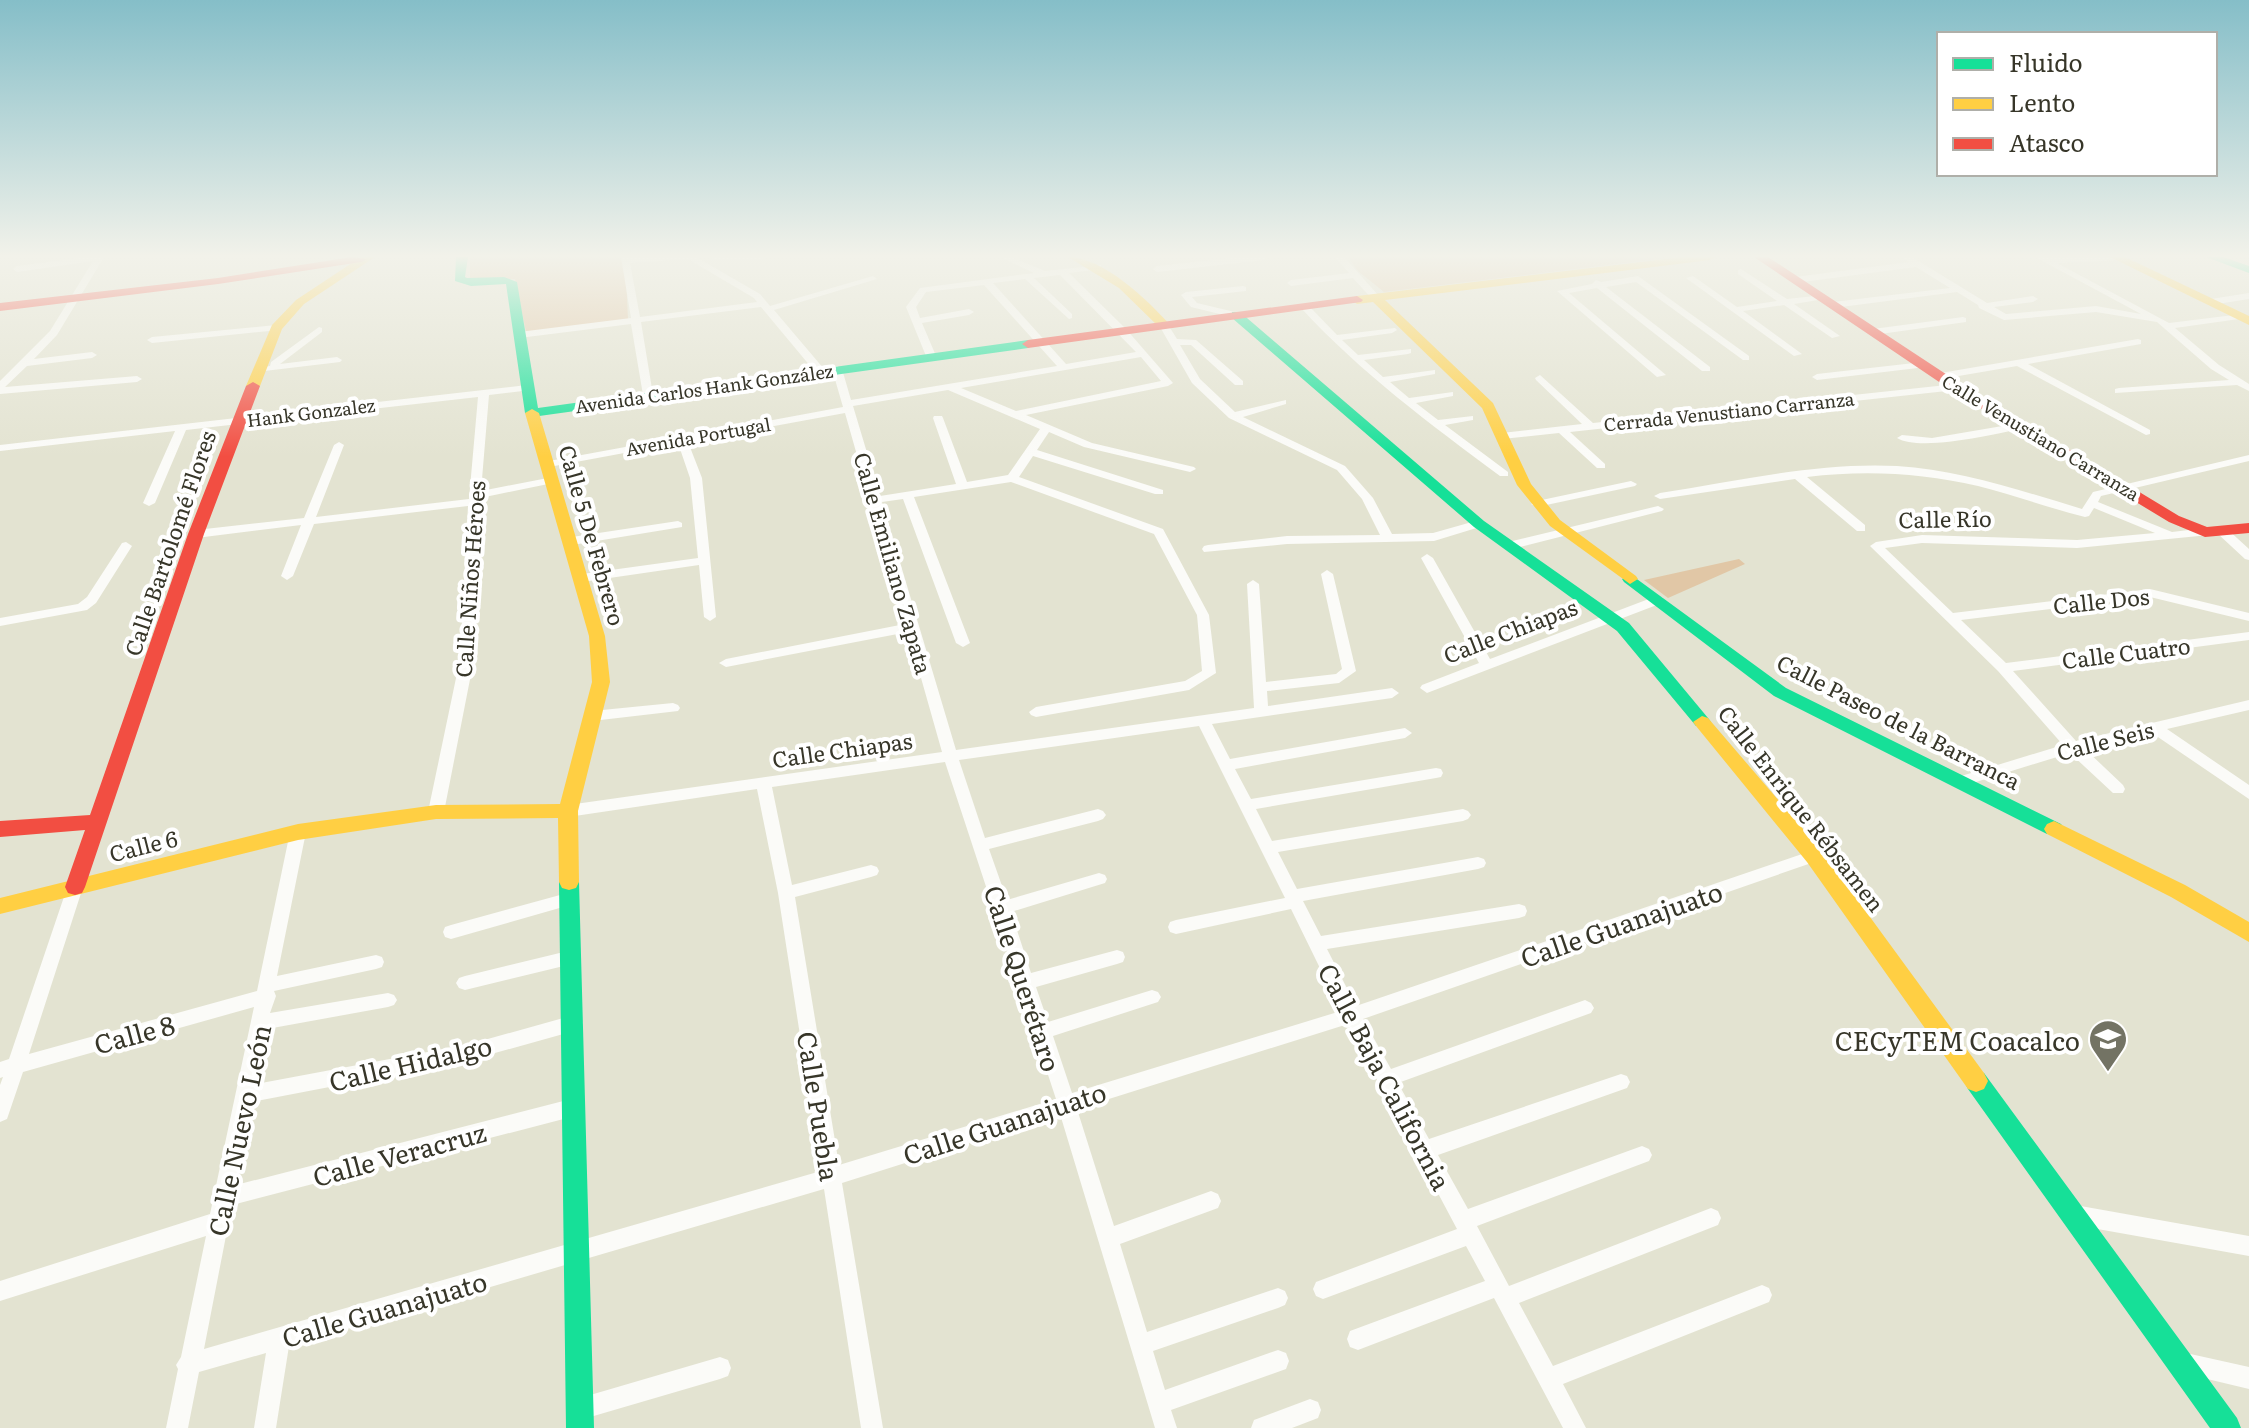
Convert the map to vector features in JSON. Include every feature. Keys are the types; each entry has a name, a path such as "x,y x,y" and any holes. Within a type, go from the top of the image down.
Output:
{"street":[{"path":"1,386 60,324"},
{"name":"Calle Bartolomé Flores","path":"75,887 196,534 238,420 280,324"},
{"path":"517,324 532,413"},
{"path":"519,335 613,324"},
{"path":"635,324 648,395"},
{"name":"Calle Emiliano Zapata","path":"783,324 828,370 848,406 951,758"},
{"path":"918,324 931,356"},
{"path":"1025,324 1064,368"},
{"path":"1017,414 1168,383 1115,324"},
{"path":"1160,324 1196,381 1233,416 1341,468 1367,498 1388,538"},
{"name":"Avenida Carlos Hank González","path":"532,413 1123,331 1169,334 1206,324"},
{"name":"Calle Enrique Rébsamen","path":"1246,324 1479,524 1610,616 1679,690 1814,856 2227,1428"},
{"path":"1320,324 1407,401 1504,474"},
{"name":"Calle Paseo de la Barranca","path":"1403,324 1488,406 1524,485 1537,504 1563,530 1780,692 2178,891 2249,933"},
{"path":"1600,324 1661,375"},
{"path":"1648,324 1706,369"},
{"path":"1700,324 1746,358"},
{"path":"1754,324 1797,354"},
{"path":"1817,324 1835,336"},
{"name":"Calle Venustiano Carranza","path":"1861,324 1948,382 2174,519 2213,531"},
{"path":"1873,332 1936,324"},
{"path":"2164,324 2215,367 2244,385"},
{"path":"152,340 276,328"},
{"path":"261,368 278,364 319,330"},
{"path":"1333,338 1392,330"},
{"path":"1169,334 1193,342 1239,383"},
{"name":"Cerrada Venustiano Carranza","path":"1502,436 1948,382 2019,363 2138,342"},
{"path":"1358,358 1408,351"},
{"name":"Avenida Portugal","path":"196,534 474,499 551,472 682,439 950,387 1144,354"},
{"path":"25,363 92,355"},
{"path":"261,368 337,360"},
{"path":"2019,363 2146,432"},
{"path":"1817,377 1923,365"},
{"path":"1382,380 1431,372"},
{"path":"1540,378 1590,426"},
{"path":"1,386 137,379"},
{"path":"2119,391 2244,385"},
{"path":"950,387 1017,414 1045,430 1088,445 1190,469"},
{"name":"Hank Gonzalez","path":"0,448 527,388"},
{"name":"Calle Niños Héroes","path":"436,812 467,659 474,499 484,392"},
{"path":"1407,401 1449,394"},
{"path":"1233,416 1282,402"},
{"name":"Calle 5 De Febrero","path":"532,413 572,541 597,636 601,682 568,811"},
{"path":"938,418 963,486"},
{"path":"1436,423 1469,418"},
{"path":"1902,438 1932,441 2020,426"},
{"path":"149,503 182,427"},
{"path":"1561,429 1601,466"},
{"path":"1012,478 1045,430"},
{"path":"682,439 696,478 710,617"},
{"path":"287,576 339,445"},
{"path":"1029,451 1159,492"},
{"path":"2088,509 2097,494 2122,486 2249,458"},
{"path":"1508,546 1659,502 1799,476 1874,469 1913,473 2007,491 2088,509 2172,535"},
{"path":"1799,476 1861,528"},
{"path":"875,500 1012,478 1159,532 1203,615 1209,673 1201,680 1036,712"},
{"path":"1537,504 1631,484"},
{"path":"907,494 963,643"},
{"path":"1208,549 1287,540 1434,537 1479,524"},
{"path":"572,541 678,525"},
{"name":"Calle Río","path":"2118,789 2073,747 2003,668 1876,546 1922,539 2077,544 2249,528"},
{"path":"2213,531 2249,556"},
{"path":"0,622 82,607 92,600 126,546"},
{"path":"1427,558 1487,665"},
{"path":"582,578 704,561"},
{"path":"1260,687 1339,678 1349,671 1327,574"},
{"path":"1253,584 1261,712"},
{"name":"Calle Dos","path":"1951,617 2150,593 2244,616"},
{"name":"Calle Chiapas","path":"1427,688 1658,600"},
{"path":"2244,616 2249,634"},
{"path":"726,663 913,627"},
{"name":"Calle Cuatro","path":"2003,668 2249,634"},
{"name":"Calle Chiapas","path":"298,832 436,812 568,811 1392,693"},
{"name":"Calle Seis","path":"1963,781 2073,747 2248,707"},
{"path":"592,716 673,708"},
{"name":"Calle Baja California","path":"1204,721 1352,1015 1575,1428"},
{"path":"2155,728 2249,793"},
{"path":"1227,765 1405,733"},
{"name":"Calle Querétaro","path":"951,758 1066,1102 1166,1428"},
{"path":"1247,805 1436,773"},
{"name":"Calle Puebla","path":"764,785 786,893 872,1428"},
{"path":"568,811 580,1419 720,1368"},
{"path":"980,845 1098,815"},
{"path":"1268,848 1463,815"},
{"path":"0,829 98,822"},
{"name":"Calle 6","path":"0,906 298,832"},
{"name":"Calle Nuevo León","path":"177,1428 187,1365 262,1022 298,832"},
{"name":"Calle Guanajuato","path":"187,1365 831,1177 1352,1015 1814,856"},
{"path":"1176,927 1294,899 1478,863"},
{"path":"786,893 871,871"},
{"path":"1001,908 1099,879"},
{"path":"0,1113 9,1068 75,887"},
{"path":"451,932 571,898"},
{"path":"1316,944 1519,911"},
{"path":"465,983 572,957"},
{"path":"1026,982 1117,957"},
{"name":"Calle 8","path":"9,1068 268,990 376,962"},
{"path":"1042,1032 1152,997"},
{"path":"262,1022 388,1000"},
{"path":"1386,1079 1585,1008"},
{"name":"Calle Hidalgo","path":"245,1095 442,1058 574,1023"},
{"path":"1425,1150 1621,1082"},
{"name":"Calle Veracruz","path":"223,1198 575,1107"},
{"path":"1323,1289 1642,1155"},
{"path":"1108,1238 1211,1201"},
{"path":"2074,1215 2249,1246"},
{"path":"1358,1339 1711,1218"},
{"path":"0,1291 218,1222"},
{"path":"1549,1379 1762,1295"},
{"path":"1141,1345 1278,1298"},
{"path":"265,1428 279,1339"},
{"path":"1159,1403 1278,1361"},
{"path":"2178,1362 2249,1378"},
{"path":"1262,1428 1310,1410"}],"shaded area":[{"path":"524,324 592,324 526,332"},
{"path":"1739,559 1745,564 1668,598 1644,580"}],"traffic: fast":[{"path":"518,324 532,413 1028,344"},
{"path":"1246,324 1479,524 1623,627 1702,722"},
{"path":"1630,579 1780,692 2054,829"},
{"path":"569,882 580,1428"},
{"path":"1976,1081 2227,1428"}],"traffic: slow":[{"path":"253,386 280,324"},
{"path":"1403,324 1488,406 1524,485 1555,523 1630,579"},
{"path":"532,413 597,636 601,682 568,811 569,882"},
{"path":"1702,722 1814,856 1976,1081"},
{"path":"0,906 298,832 436,812 568,811"},
{"path":"2054,829 2178,891 2249,933"}],"traffic: jam":[{"path":"1028,344 1180,324"},
{"path":"1860,324 1956,387 2174,519 2205,532 2249,528"},
{"path":"75,887 196,534 253,386"},
{"path":"0,829 98,822"}],"place":[{"name":"CECyTEM Coacalco","path":"2108,1073"}]}
